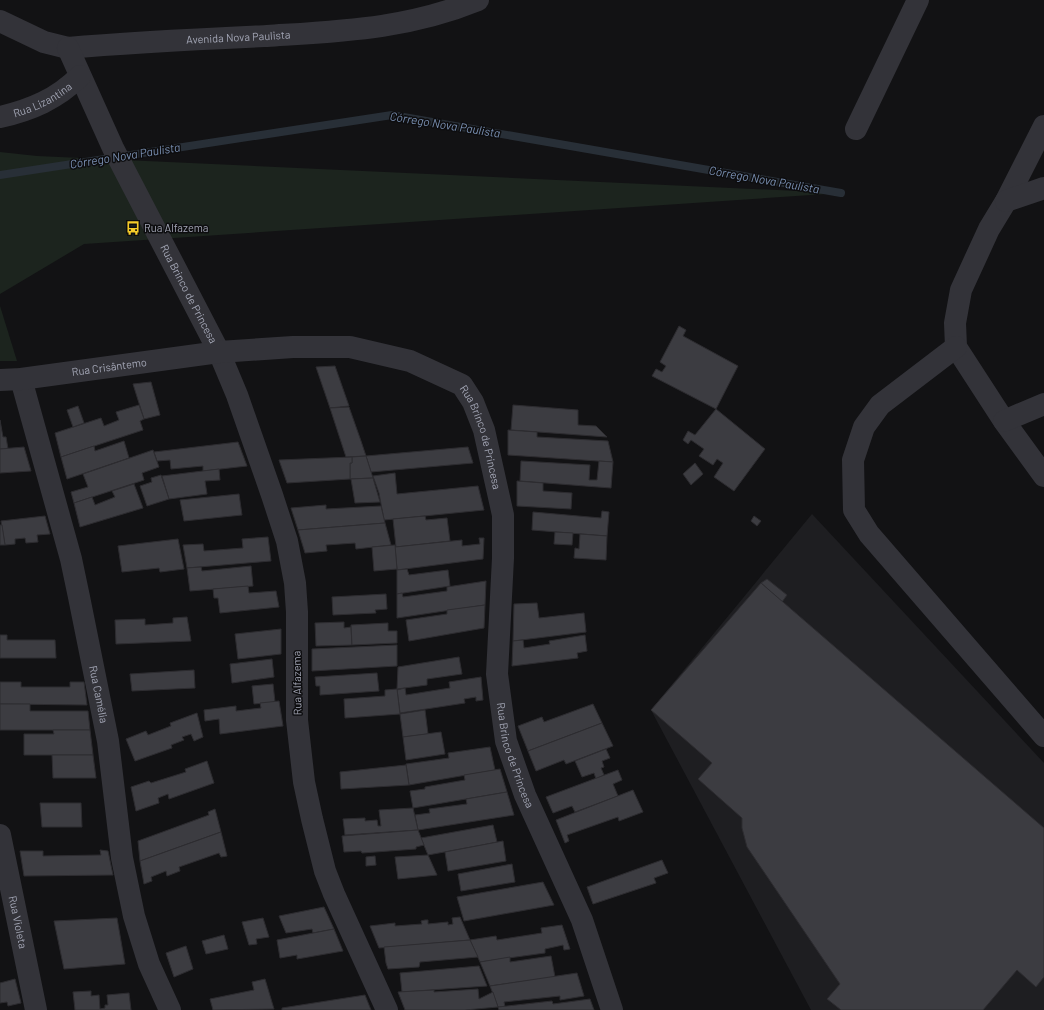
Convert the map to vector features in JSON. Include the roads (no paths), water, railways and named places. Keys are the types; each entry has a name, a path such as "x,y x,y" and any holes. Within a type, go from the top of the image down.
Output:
{"street":[{"name":"Avenida Nova Paulista","path":"0,21 44,42 68,48 337,32 404,23 452,10 478,0"},
{"path":"856,129 918,0"},
{"name":"Rua Brinco de Princesa","path":"68,48 113,148 219,352 293,347 350,347 410,361 462,385 468,392 484,430 503,515 503,558 496,674 506,741 525,795 582,920 612,1010"},
{"name":"Rua Lizantina","path":"0,117 22,112 51,100 66,90 80,76"},
{"path":"1044,126 1006,201 989,229 961,290 955,323 956,347 1004,421 1044,476"},
{"path":"1006,201 1044,188"},
{"path":"956,347 880,405 864,427 853,460 854,510 869,534 1044,736"},
{"name":"Rua Crisântemo","path":"10,379 219,352"},
{"name":"Rua Alfazema","path":"219,352 237,395 272,495 289,553 295,583 297,612 297,720 299,748 304,782 317,844 334,894 387,1010"},
{"name":"Rua Camélia","path":"10,379 71,559 108,741 122,858 134,916 149,964 170,1010"},
{"path":"1004,421 1044,404"},
{"name":"Rua Violeta","path":"0,835 36,1010"}],"waterway":[{"name":"Córrego Nova Paulista","path":"0,175 392,115 841,193"}],"place":[{"name":"Rua Alfazema","path":"133,228"}]}
